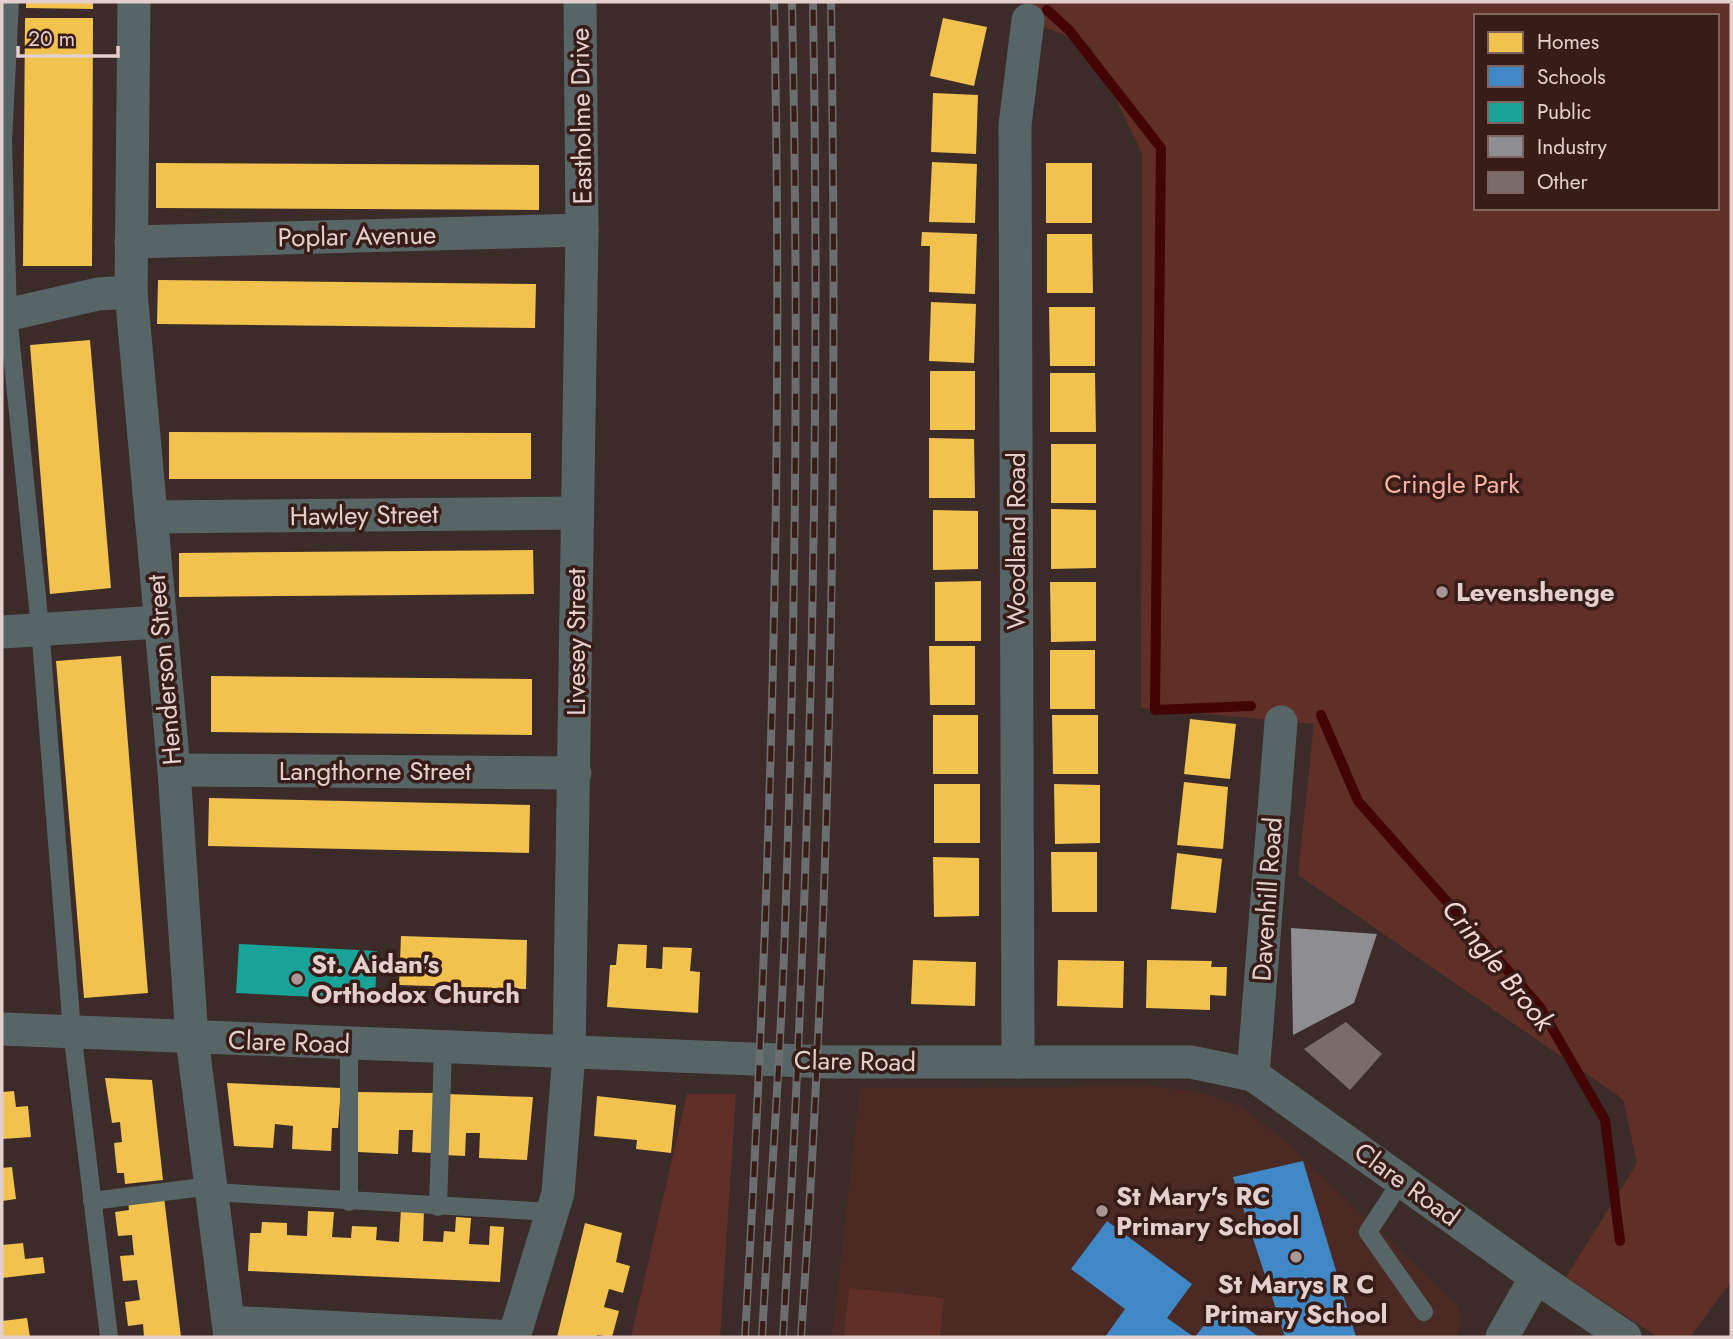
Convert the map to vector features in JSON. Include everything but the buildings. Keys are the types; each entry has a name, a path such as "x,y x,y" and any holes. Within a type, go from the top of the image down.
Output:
{"street":[{"name":"Henderson Street","path":"134,2 131,292 174,770 192,1038 229,1330"},
{"name":"Eastholme Drive","path":"580,2 582,230"},
{"name":"Woodland Road","path":"1018,1062 1015,125 1028,20"},
{"name":"Poplar Avenue","path":"131,242 582,230"},
{"name":"Livesey Street","path":"514,1337 558,1194 569,1054 582,230"},
{"path":"5,316 98,294 131,292"},
{"name":"Hawley Street","path":"151,517 577,513"},
{"path":"2,632 40,627 159,622"},
{"name":"Davenhill Road","path":"1253,1075 1281,722"},
{"name":"Langthorne Street","path":"174,770 575,773"},
{"name":"Clare Road","path":"2,1029 569,1054 830,1062 1191,1062 1253,1075 1536,1277 1625,1337"},
{"path":"1503,1337 1536,1277"},
{"path":"229,1330 514,1337"}],"lane":[{"path":"10,2 3,141 5,316 40,627 72,1031 109,1337"},
{"path":"349,1044 349,1202"},
{"path":"438,1207 443,1048"},
{"path":"1402,1180 1368,1232 1424,1312"},
{"path":"92,1201 211,1189 349,1202 552,1212"}],"shaded area":[{"name":"St Mary's RC Primary School","path":"1150,1086 1200,1092 1241,1106 1287,1142 1458,1306 1462,1320 1456,1337 832,1337 860,1088"}],"green space":[{"name":"Cringle Park","path":"1025,2 1731,2 1731,1282 1690,1337 1658,1337 1566,1277 1637,1163 1623,1099 1298,875 1314,724 1141,708 1142,153 1090,46 1028,20 1022,8"},
{"path":"687,1094 736,1094 720,1337 631,1337"},
{"path":"849,1288 944,1298 940,1337 844,1337"}],"waterway":[{"path":"1047,10 1069,30 1161,148 1155,710 1251,706"},
{"name":"Cringle Brook","path":"1321,715 1358,801 1540,1007 1605,1120 1620,1241"}],"railway":[{"path":"745,1337 762,1003 773,670 777,336 774,2"},
{"path":"762,1337 782,1003 791,717 796,359 792,2"},
{"path":"783,1337 800,1003 811,670 815,336 813,2"},
{"path":"801,1337 820,1004 830,670 834,336 831,2"}],"place":[{"name":"Levenshenge","path":"1442,592"},
{"name":"St. Aidan's Orthodox Church","path":"297,979"},
{"name":"St Mary's RC Primary School","path":"1102,1211"},
{"name":"St Marys R C Primary School","path":"1296,1257"}]}
